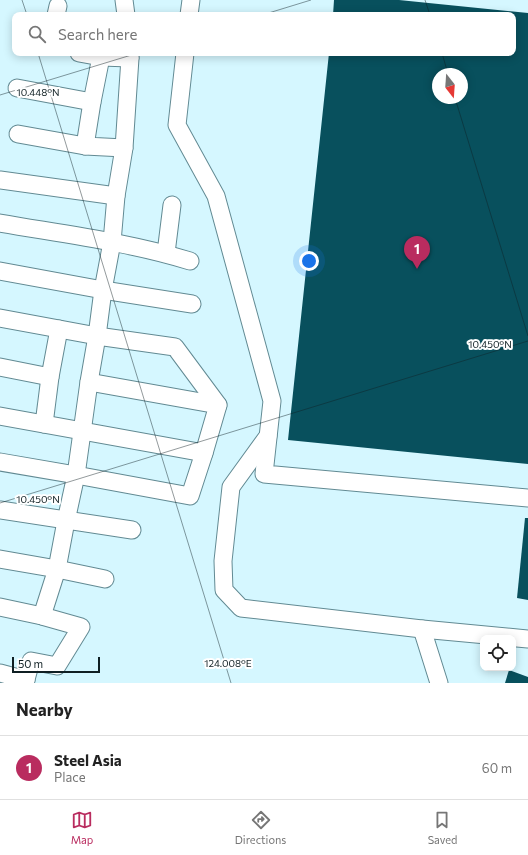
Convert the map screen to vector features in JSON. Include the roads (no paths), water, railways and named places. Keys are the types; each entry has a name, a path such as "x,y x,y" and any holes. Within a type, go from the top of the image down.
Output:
{"street":[{"path":"124,0 126,12"},
{"path":"189,12 191,0"},
{"path":"96,56 116,56"},
{"path":"42,616 58,569 83,431 103,290 112,242 116,196 124,148 130,56"},
{"path":"185,56 177,125 216,196 272,401 264,474 528,498"},
{"path":"85,146 101,57"},
{"path":"17,88 92,102"},
{"path":"18,134 85,146 124,148"},
{"path":"0,180 116,196"},
{"path":"166,254 172,205"},
{"path":"0,223 112,242 190,261"},
{"path":"0,271 103,290 192,304"},
{"path":"0,318 97,336 175,347 218,405"},
{"path":"44,424 50,377 59,329"},
{"path":"0,367 50,377"},
{"path":"90,382 218,405"},
{"path":"0,462 190,496 218,405"},
{"path":"0,416 204,453"},
{"path":"268,436 230,487 223,561 224,590 241,608 422,629 528,639"},
{"path":"0,510 132,530"},
{"path":"0,559 105,579"},
{"path":"0,607 42,616 82,627 57,666 31,661 26,681 0,673"},
{"path":"422,629 439,683"}],"place":[{"name":"Steel Asia","path":"417,269"}]}
